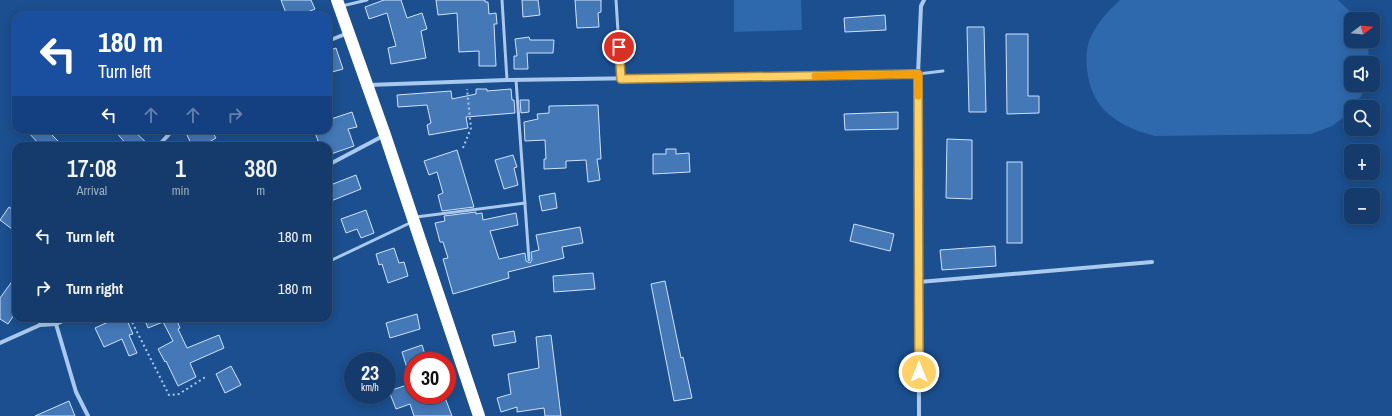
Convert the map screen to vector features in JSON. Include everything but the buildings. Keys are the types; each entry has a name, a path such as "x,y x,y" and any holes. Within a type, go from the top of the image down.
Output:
{"highway":[{"path":"339,3 479,416"}],"street":[{"path":"919,416 918,74 921,6 924,0"},
{"path":"332,39 349,33"},
{"path":"367,85 507,80 918,74"},
{"path":"162,142 169,134"},
{"path":"332,163 385,135"},
{"path":"919,282 1152,262"},
{"path":"0,343 40,325 56,324 61,322"},
{"path":"56,324 76,392 88,416"}],"lane":[{"path":"339,3 367,0"},
{"path":"502,0 507,80"},
{"path":"616,0 621,79"},
{"path":"918,74 943,71"},
{"path":"516,80 529,260"},
{"path":"332,260 413,219 525,203"}],"path":[{"path":"463,148 471,128 466,82"},
{"path":"132,322 169,395 179,394 207,376"}],"shaded area":[{"path":"734,0 801,0 802,30 734,32"},
{"path":"1120,0 1338,0 1351,12 1344,12 1344,48 1368,48 1369,56 1344,56 1344,92 1363,92 1358,100 1344,100 1344,117 1332,126 1311,134 1154,136 1137,131 1121,123 1106,112 1100,105 1091,89 1087,69 1087,50 1093,33 1111,9"}],"slow traffic":[{"path":"815,76 918,74 918,96"}],"route":[{"path":"619,47 621,79 918,74 919,372"}]}
